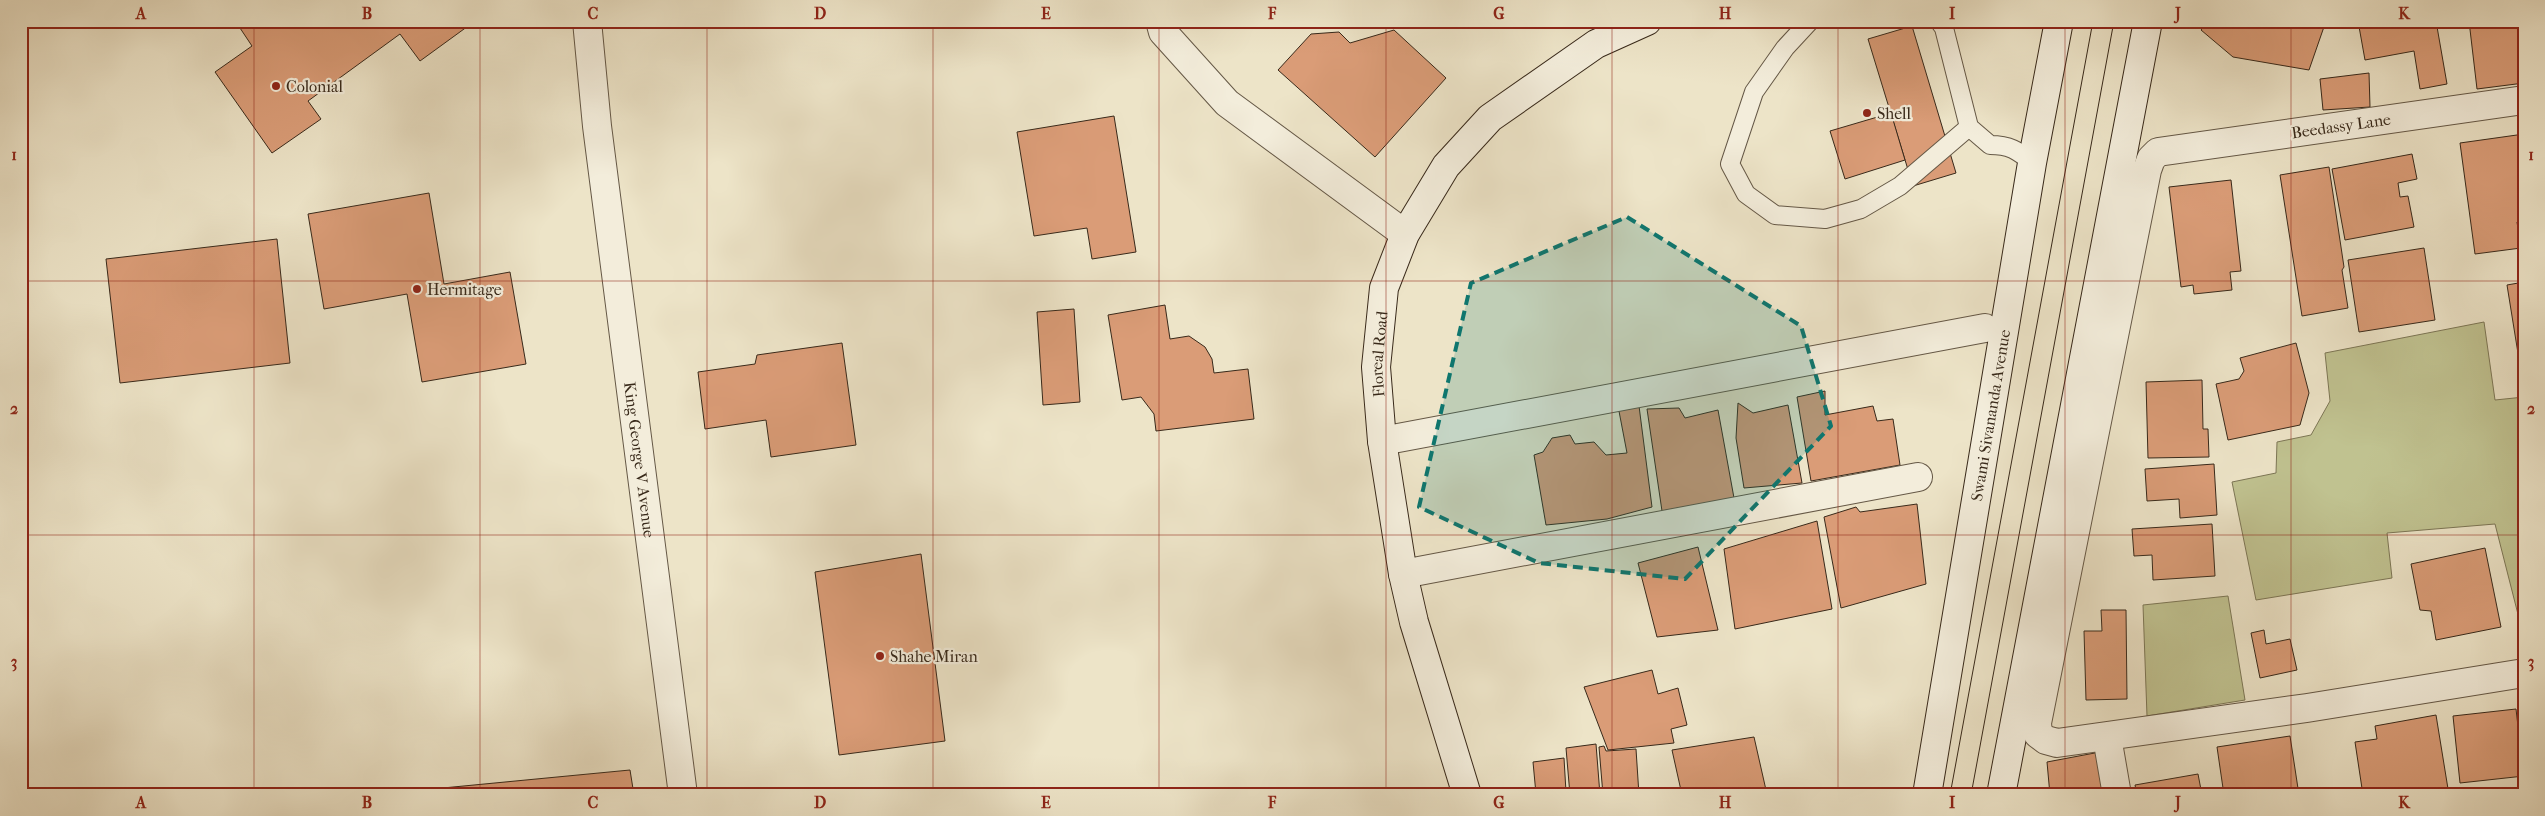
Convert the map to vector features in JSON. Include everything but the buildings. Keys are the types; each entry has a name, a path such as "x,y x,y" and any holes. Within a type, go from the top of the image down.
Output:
{"street":[{"name":"King George V Avenue","path":"587,21 597,126 683,795"},
{"path":"1160,21 1163,32 1227,103 1405,234"},
{"name":"Floreal Road","path":"1467,795 1417,631 1403,574 1382,441 1376,367 1384,288 1405,234 1446,166 1490,118 1596,44 1647,21"},
{"path":"2001,795 2148,21"},
{"name":"Swami Sivananda Avenue","path":"1927,795 2032,163 2057,29"},
{"name":"Beedassy Lane","path":"2107,737 2057,743 2046,740 2038,734 2037,723 2147,170 2151,159 2158,152 2524,100"},
{"path":"1382,441 1986,328"},
{"path":"1403,574 1918,476"},
{"path":"2117,795 2107,737 2307,708 2524,673"}],"lane":[{"path":"1810,21 1785,48 1754,92 1730,164 1746,194 1775,214 1825,219 1861,209 1900,186 1969,127"},
{"path":"1940,21 1944,28 1969,127 1990,145 2005,145 2018,150 2032,163"}],"highlighted area":[{"path":"1627,217 1801,326 1831,426 1685,579 1539,563 1419,507 1471,283"}],"green space":[{"path":"2484,322 2495,400 2524,397 2524,629 2522,630 2495,524 2387,533 2392,578 2256,600 2232,482 2276,473 2277,442 2311,435 2330,401 2325,353"},
{"path":"2228,596 2245,700 2147,716 2143,605"}],"tram line":[{"path":"1950,795 2093,21"},
{"path":"1971,795 2114,21"}],"place":[{"name":"Colonial","path":"276,86"},
{"name":"Shell","path":"1867,113"},
{"name":"Hermitage","path":"417,289"},
{"name":"Shahe Miran","path":"880,656"}]}
